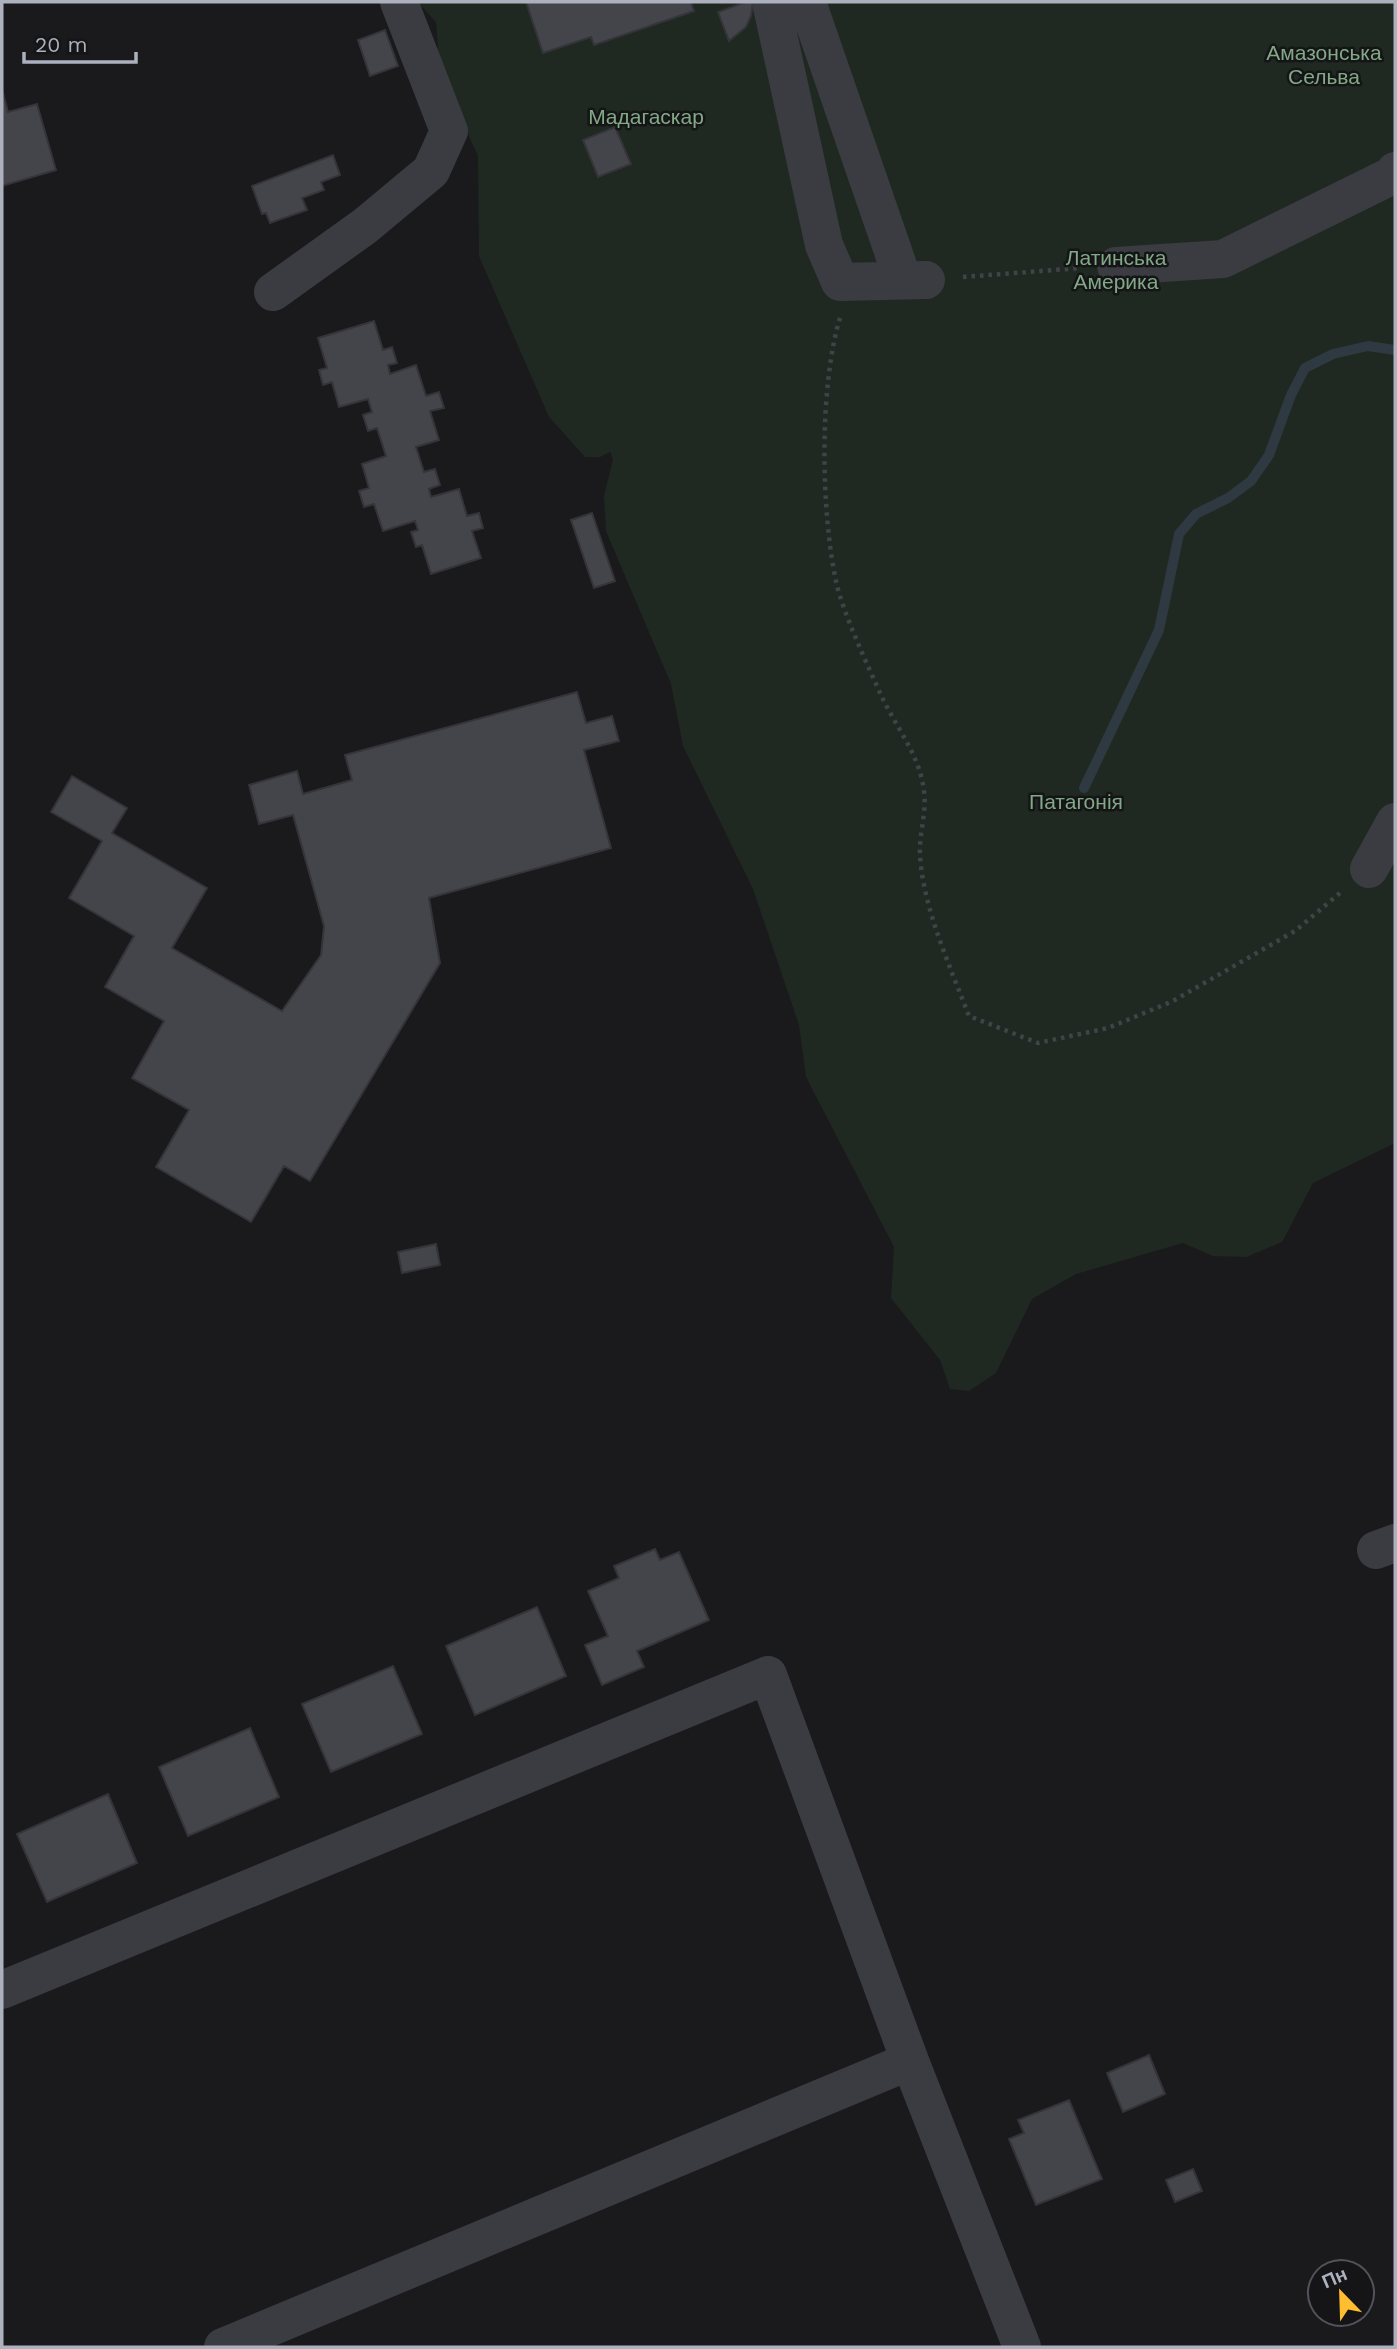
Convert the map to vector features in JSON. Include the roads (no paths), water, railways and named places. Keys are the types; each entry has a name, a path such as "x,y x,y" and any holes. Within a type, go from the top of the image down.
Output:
{"street":[{"path":"273,292 365,226 430,171 449,131 399,2"},
{"path":"771,2 824,245 840,282 915,280 807,2"},
{"path":"1116,266 1223,259 1381,181 1395,171"},
{"path":"1369,869 1395,822"},
{"path":"2,1990 768,1675 911,2061 1022,2347"},
{"path":"223,2347 911,2061"}],"waterway":[{"path":"1084,788 1159,630 1179,534 1196,514 1228,498 1251,481 1269,455 1291,395 1305,368 1333,354 1368,346 1395,350"}],"park label":[{"name":"Амазонська Сельва","path":"1324,64"},
{"name":"Мадагаскар","path":"646,116"},
{"name":"Латинська Америка","path":"1116,269"},
{"name":"Патагонія","path":"1076,801"}]}
